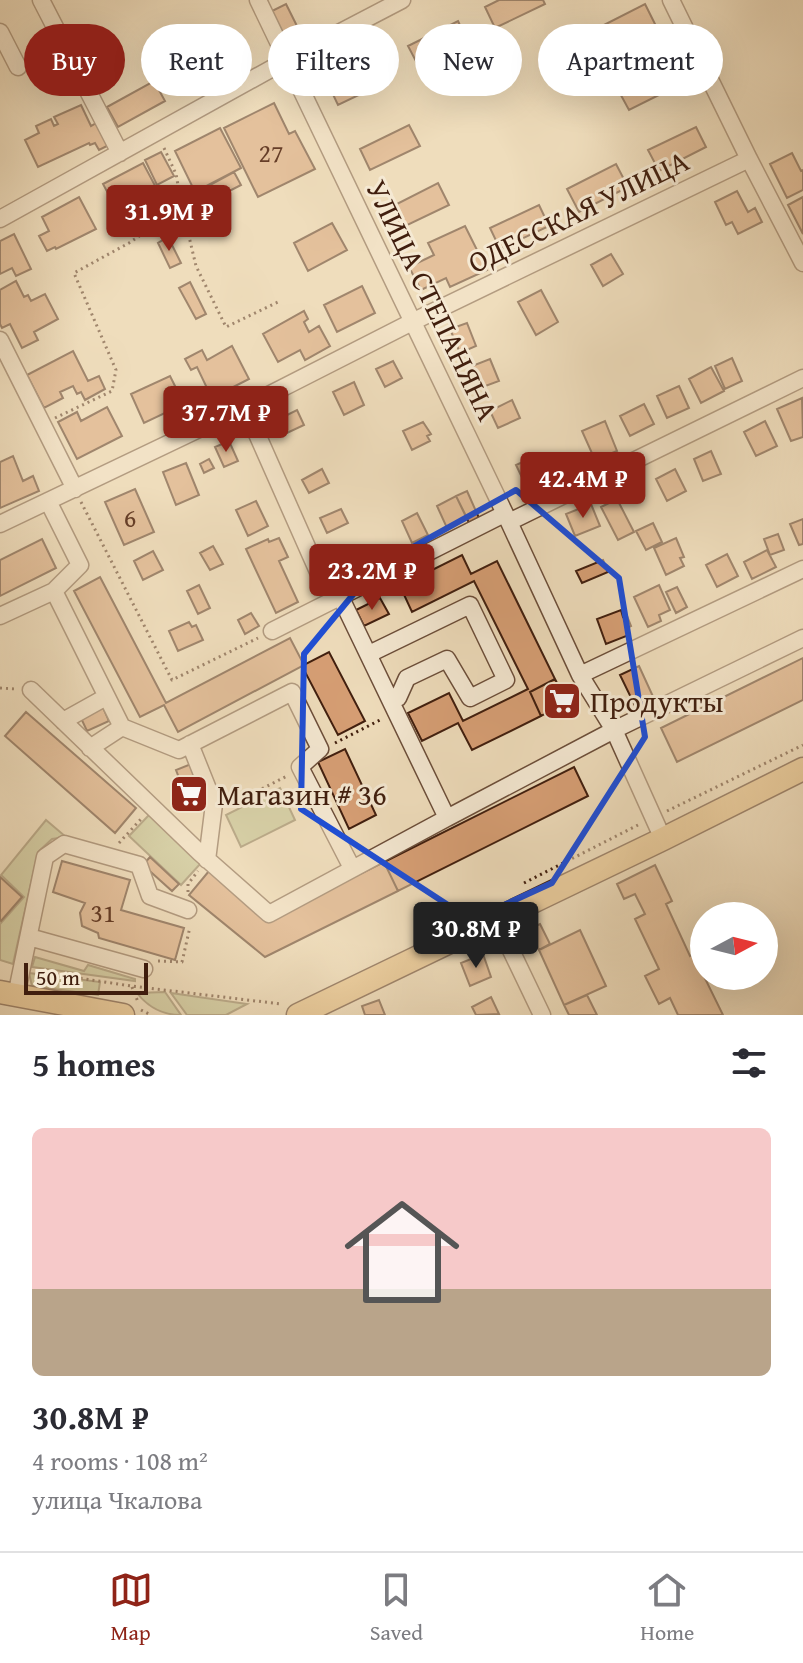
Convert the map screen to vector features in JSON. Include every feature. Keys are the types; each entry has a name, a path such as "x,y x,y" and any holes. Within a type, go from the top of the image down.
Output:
{"main road":[{"path":"314,1012 803,769"},
{"path":"8,994 122,1015"}],"street":[{"path":"41,0 120,153"},
{"name":"УЛИЦА СТЕПАНЯНА","path":"258,0 270,24"},
{"path":"356,24 402,0"},
{"path":"671,0 803,263"},
{"path":"0,32 18,67"},
{"path":"0,219 268,71"},
{"name":"УЛИЦА СТЕПАНЯНА","path":"304,96 580,675 614,730 663,839"},
{"name":"ОДЕССКАЯ УЛИЦА","path":"0,524 749,159"},
{"path":"0,340 75,489"},
{"path":"272,631 803,378"},
{"path":"245,407 323,583 340,596 447,818"},
{"path":"0,616 54,591 80,565 48,501"},
{"path":"580,675 803,569"},
{"path":"54,591 122,727 179,750 292,692 320,749 300,767 352,868"},
{"path":"369,654 470,605 506,680 470,698 447,659 407,678 394,706"},
{"path":"31,690 207,860 269,914 614,730 803,638"},
{"path":"63,721 106,697"},
{"path":"90,748 122,727"},
{"path":"190,744 214,804 207,860"},
{"path":"8,994 22,969 45,857 64,844 139,865 150,896 188,910"},
{"path":"496,919 542,1015"},
{"path":"29,937 144,969"}],"path":[{"path":"157,132 176,174 196,266 226,327 278,302"},
{"path":"42,424 112,391 116,370 74,273 129,243 182,207"},
{"path":"75,489 172,680 272,631"},
{"path":"320,749 394,706"},
{"path":"221,810 300,767"},
{"path":"103,854 113,850 151,807"},
{"path":"122,1015 131,986 144,969 158,960 182,962 191,929 188,884 207,860"},
{"path":"22,969 258,1002"}],"highlighted area":[{"path":"516,490 619,578 645,737 552,883 471,920 301,809 304,654 375,568"}],"green space":[{"path":"280,788 295,820 241,847 226,815"},
{"path":"149,815 201,863 181,885 129,836"},
{"path":"46,820 66,837 52,839 38,852 13,964 0,960 0,924 24,897 1,875"},
{"path":"35,957 84,971 88,965 135,981 32,967"},
{"path":"29,973 100,982 98,995 32,986"},
{"path":"165,992 181,1015 156,1009 137,993"},
{"path":"171,993 247,1004 226,1015 187,1015"}],"building":[{"path":"499,0 543,0 545,4 503,24 493,24 485,7"},
{"path":"286,4 296,24 276,24 270,12"},
{"path":"645,4 655,24 606,24"},
{"path":"415,42 415,59 408,46"},
{"path":"141,88 141,96 162,96 165,101 118,127 107,107"},
{"path":"334,96 357,96 338,105"},
{"path":"621,96 657,96 629,110"},
{"path":"274,103 289,134 295,131 315,169 258,197 224,128"},
{"path":"81,105 91,126 98,122 109,145 99,150 95,143 89,143 38,167 25,140 39,133 36,126 51,119 54,126 58,124 54,117"},
{"path":"409,125 420,146 370,170 360,149"},
{"path":"696,127 706,147 659,171 648,150"},
{"path":"220,128 241,168 195,192 175,151"},
{"path":"161,152 174,176 157,185 145,160"},
{"path":"792,153 803,170 803,190 787,198 770,164"},
{"path":"143,163 161,197 136,210 142,221 127,229 103,184"},
{"path":"616,164 628,187 579,212 567,189"},
{"path":"234,172 241,185 214,199 208,186"},
{"path":"438,183 449,205 399,229 389,208"},
{"path":"737,191 748,212 755,208 762,222 738,234 732,222 726,225 715,202"},
{"path":"79,197 96,229 47,251 39,236 49,231 42,217"},
{"path":"803,197 803,234 788,205"},
{"path":"539,205 549,226 500,249 490,228"},
{"path":"332,223 347,250 308,271 294,243"},
{"path":"465,226 487,270 450,287 446,278 421,290 409,267 434,255 428,243"},
{"path":"14,234 31,269 16,276 12,268 0,274 0,241"},
{"path":"168,237 181,263 170,268 158,243"},
{"path":"611,254 623,274 603,286 591,265"},
{"path":"16,281 24,297 28,295 31,301 45,294 58,319 34,332 38,340 22,348 10,324 2,328 0,324 0,290"},
{"path":"190,282 206,314 196,319 179,288"},
{"path":"362,286 375,313 337,332 324,305"},
{"path":"541,290 558,322 536,335 518,302"},
{"path":"304,311 308,319 304,322 309,332 319,326 330,346 305,360 300,350 278,362 263,334"},
{"path":"467,323 476,346 460,353 450,329"},
{"path":"232,346 249,379 200,404 195,394 207,388 197,367 191,370 185,359 202,350 207,360"},
{"path":"73,351 88,381 99,376 105,389 85,400 73,386 60,392 63,398 44,408 27,375"},
{"path":"732,358 742,381 725,389 715,366"},
{"path":"490,359 499,381 480,388 472,366"},
{"path":"393,361 402,378 385,387 376,369"},
{"path":"711,367 724,391 701,403 689,379"},
{"path":"170,376 184,404 144,423 131,394"},
{"path":"354,382 364,405 344,415 333,392"},
{"path":"679,386 689,408 667,418 657,396"},
{"path":"802,398 803,437 791,441 777,409"},
{"path":"512,400 520,418 498,428 490,411"},
{"path":"644,404 654,424 630,436 620,416"},
{"path":"107,407 122,436 77,459 58,422 77,412 81,421"},
{"path":"297,410 304,425 287,433 279,419"},
{"path":"605,421 617,451 595,460 582,431"},
{"path":"765,421 777,446 756,456 744,432"},
{"path":"423,422 431,434 427,436 430,441 412,450 403,431"},
{"path":"229,441 238,461 224,467 215,447"},
{"path":"711,451 721,474 703,481 694,459"},
{"path":"538,455 549,479 527,488 516,465"},
{"path":"13,456 23,481 33,476 39,491 0,508 0,462"},
{"path":"209,459 214,468 204,473 200,464"},
{"path":"186,463 199,495 176,505 163,472"},
{"path":"322,469 329,483 309,493 302,480"},
{"path":"675,469 686,491 667,501 656,479"},
{"path":"135,489 154,532 124,545 105,502"},
{"path":"467,491 479,518 469,523 456,496"},
{"path":"456,496 467,518 447,528 437,506"},
{"path":"617,499 634,532 618,540 601,507"},
{"path":"256,501 268,526 248,536 236,510"},
{"path":"591,504 600,526 575,536 566,514"},
{"path":"341,509 348,523 327,533 320,518"},
{"path":"417,513 428,535 412,543 402,521"},
{"path":"803,519 803,544 799,545 790,524"},
{"path":"653,523 662,542 646,550 636,531"},
{"path":"778,534 784,550 770,555 764,539"},
{"path":"279,538 288,557 279,561 298,602 276,613 246,549 268,539 269,542"},
{"path":"676,538 684,557 680,558 684,566 666,575 654,548"},
{"path":"42,539 56,568 0,596 0,560"},
{"path":"213,546 223,564 210,570 200,553"},
{"path":"352,548 361,566 347,572 339,554"},
{"path":"767,550 776,567 752,579 744,562"},
{"path":"153,551 163,570 143,580 134,561"},
{"path":"727,554 738,576 717,587 706,565"},
{"path":"462,555 471,574 497,561 555,679 530,692 541,716 472,750 458,723 422,741 408,713 449,693 463,721 528,689 474,581 412,612 400,586"},
{"path":"603,560 608,572 582,583 576,571"},
{"path":"100,577 166,703 290,638 304,665 329,652 365,721 338,735 302,666 178,732 164,705 140,717 74,591"},
{"path":"199,585 210,608 198,614 187,591"},
{"path":"659,585 670,610 659,615 661,621 648,627 634,597"},
{"path":"677,587 687,607 676,613 666,592"},
{"path":"380,598 389,614 364,626 356,610"},
{"path":"621,610 631,626 627,628 629,635 606,644 597,619"},
{"path":"251,613 259,626 245,634 238,620"},
{"path":"189,622 192,627 196,625 203,640 178,651 169,631"},
{"path":"803,658 803,700 677,762 661,728"},
{"path":"639,666 656,703 638,712 620,675"},
{"path":"555,679 567,703 541,716 530,692"},
{"path":"102,705 109,721 87,731 80,716"},
{"path":"26,712 136,808 115,833 5,736"},
{"path":"345,749 376,815 349,829 318,762"},
{"path":"191,764 201,790 186,796 176,770"},
{"path":"574,767 588,796 398,891 384,862"},
{"path":"150,857 179,884 172,891 143,865"},
{"path":"62,861 130,880 121,910 184,928 175,960 99,938 98,933 82,926 80,913 85,903 53,892"},
{"path":"384,862 398,891 265,957 189,895 209,871 268,920"},
{"path":"655,865 672,901 666,904 690,956 690,990 711,990 723,1015 678,1015 670,998 659,1004 645,976 659,969 635,919 645,914 635,894 624,899 617,884"},
{"path":"0,877 22,897 1,921 0,920"},
{"path":"540,924 550,944 539,950 529,929"},
{"path":"580,930 606,986 564,1005 539,950"},
{"path":"483,954 491,977 470,986 461,963"},
{"path":"587,995 597,1015 569,1015 564,1005"},
{"path":"491,997 499,1014 476,1015 472,1007"},
{"path":"379,1000 385,1015 365,1015 362,1006"}],"place":[{"name":"Продукты","path":"562,701"},
{"name":"Магазин # 36","path":"189,794"}]}
